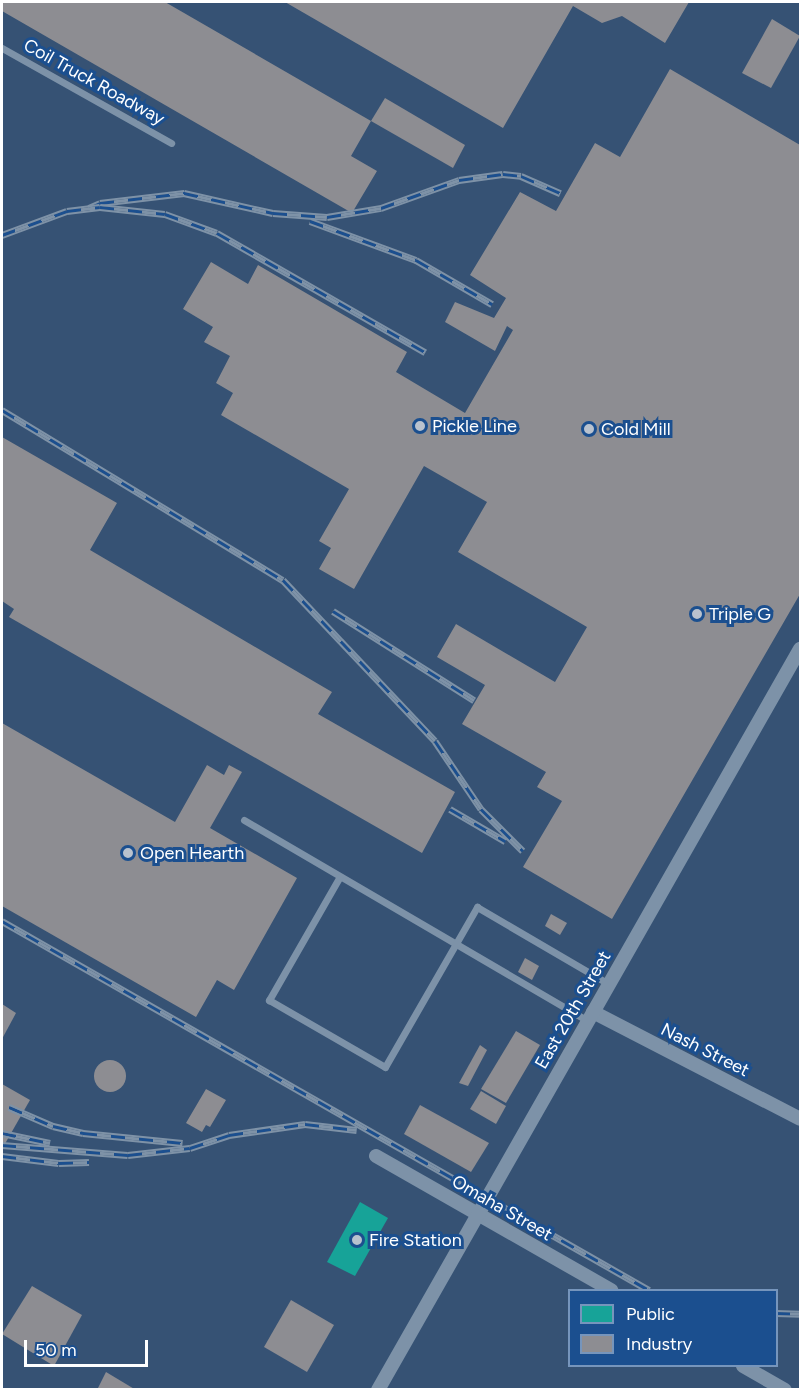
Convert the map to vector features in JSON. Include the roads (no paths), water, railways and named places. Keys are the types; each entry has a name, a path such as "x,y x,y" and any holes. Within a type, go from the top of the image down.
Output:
{"street":[{"name":"East 20th Street","path":"378,1389 801,649"},
{"name":"Nash Street","path":"590,1017 801,1119"},
{"name":"Omaha Street","path":"376,1156 609,1289"},
{"path":"746,1367 785,1389"}],"lane":[{"name":"Coil Truck Roadway","path":"2,48 171,143"},
{"path":"244,820 454,946 590,1017"},
{"path":"339,878 269,1000 385,1067 477,907 609,984"}],"railway":[{"path":"89,208 100,203 184,193 273,213 327,217 381,208 459,180 503,174 521,176 560,193"},
{"path":"2,235 67,211 100,207 165,214 217,233 425,352"},
{"path":"310,221 416,260 492,304"},
{"path":"2,410 283,580 435,741 481,809 523,851"},
{"path":"333,611 474,700"},
{"path":"450,809 505,841"},
{"path":"2,921 647,1289"},
{"path":"9,1107 53,1126 83,1133 183,1143"},
{"path":"2,1145 128,1155 190,1148 229,1135 305,1124 357,1130"},
{"path":"2,1133 50,1143"},
{"path":"2,1156 59,1163 89,1162"},
{"path":"778,1313 800,1314"}],"place":[{"name":"Pickle Line","path":"420,426"},
{"name":"Cold Mill","path":"589,429"},
{"name":"Triple G","path":"697,614"},
{"name":"Open Hearth","path":"128,853"},
{"name":"Fire Station","path":"357,1240"}]}
